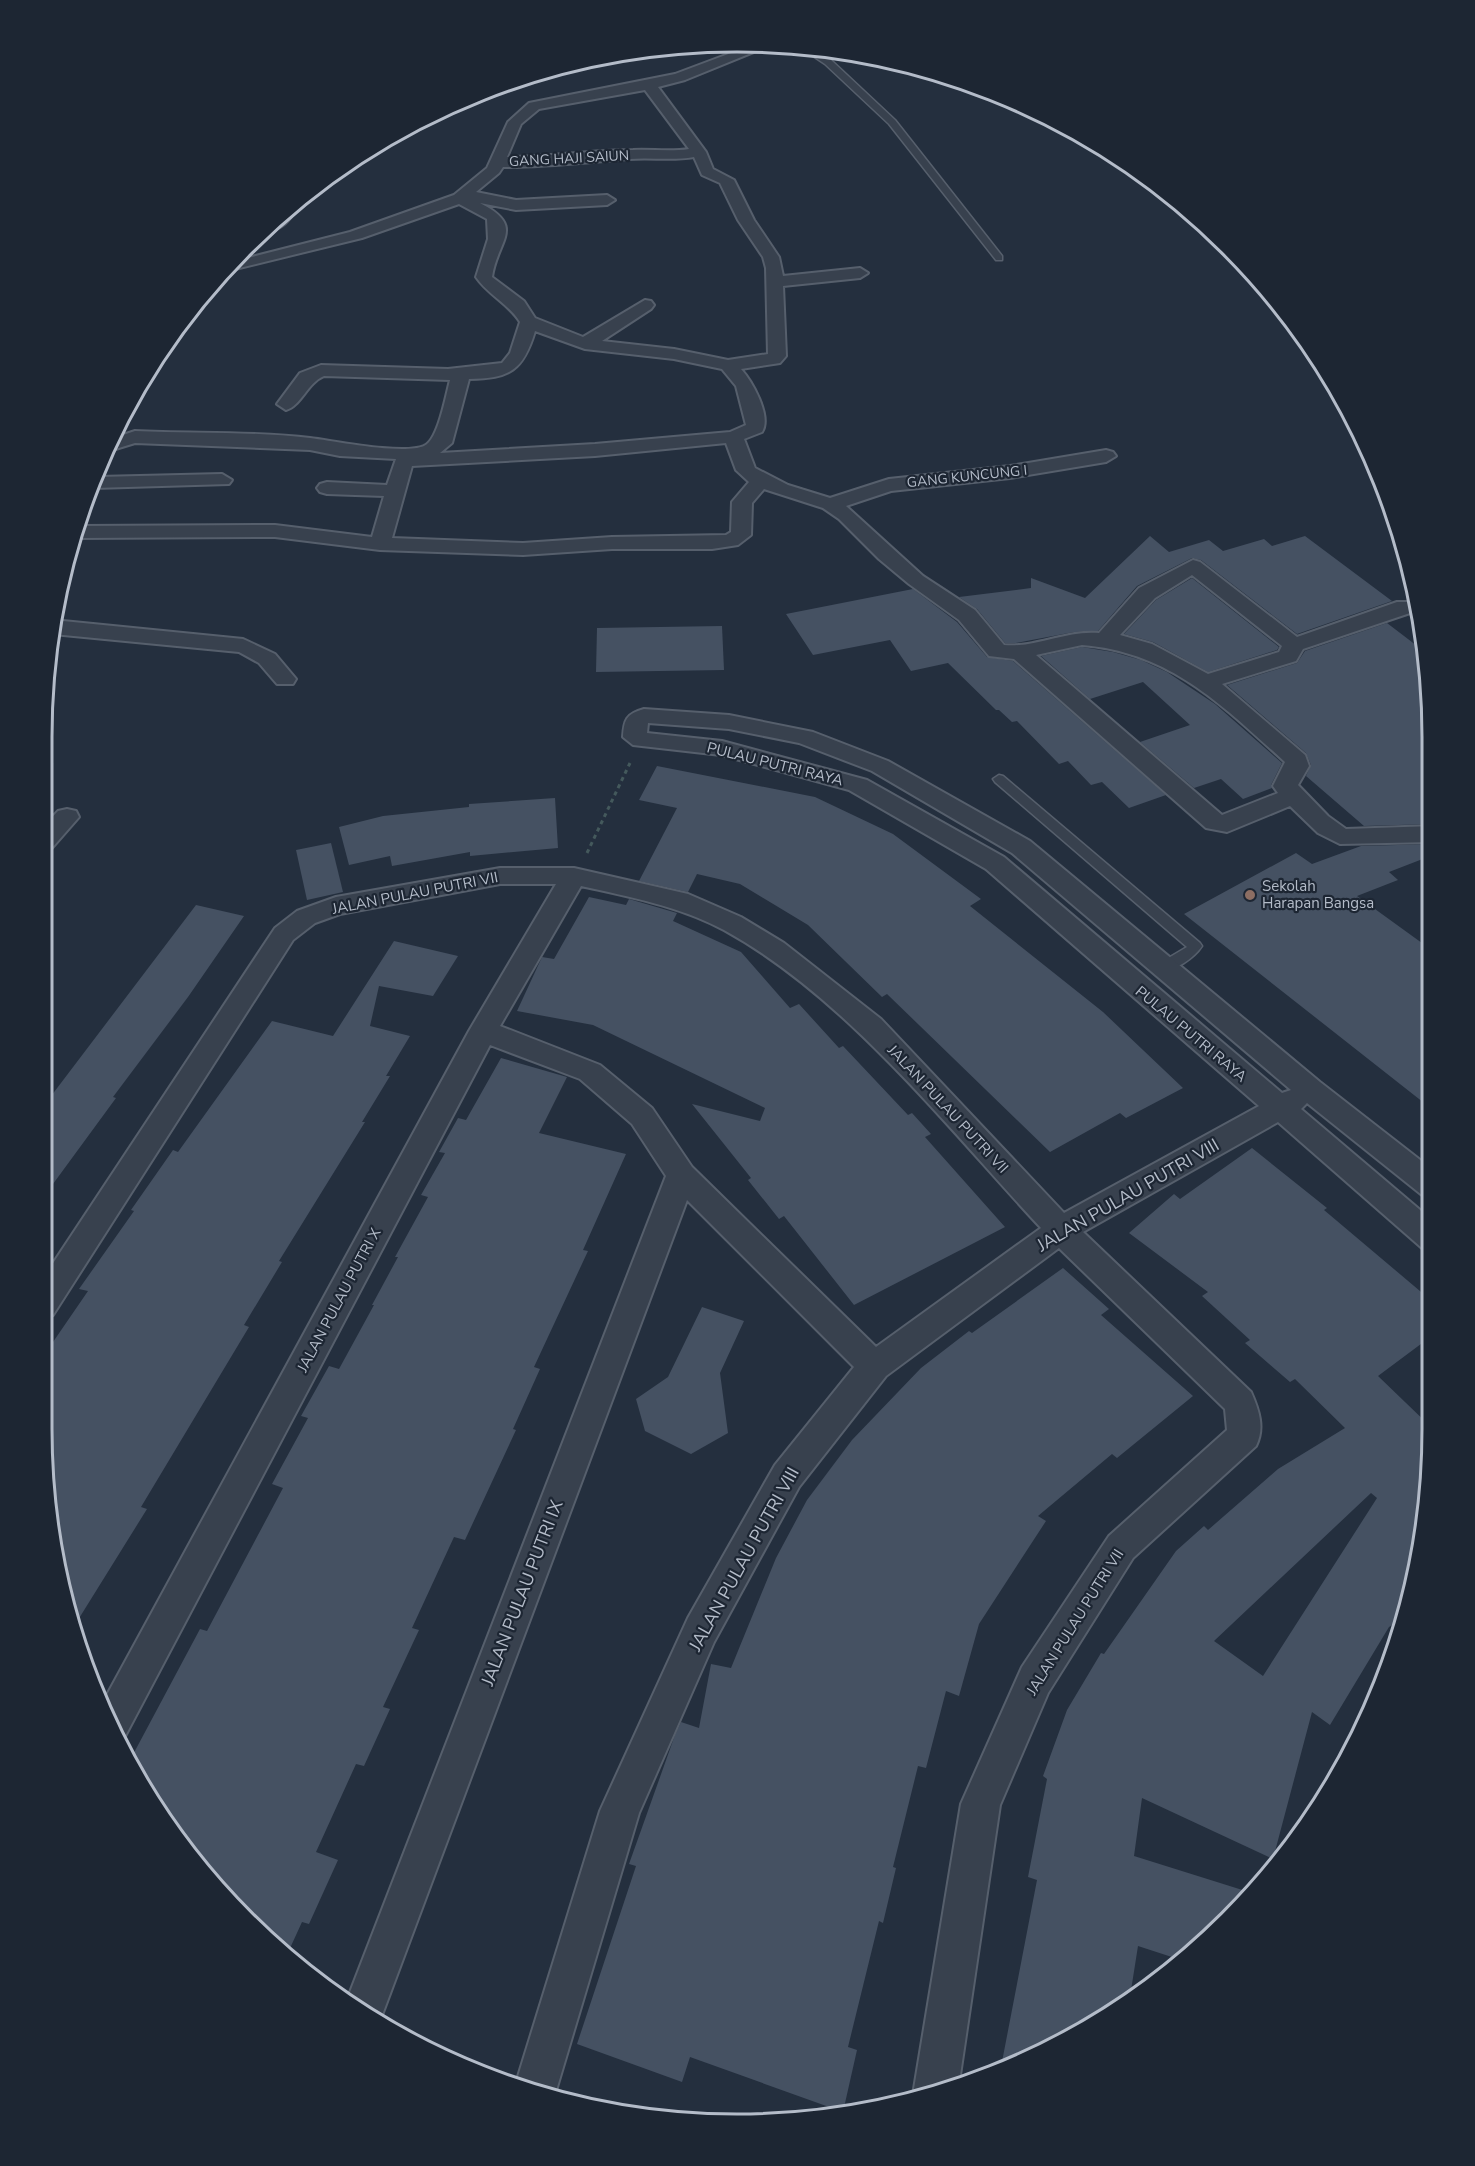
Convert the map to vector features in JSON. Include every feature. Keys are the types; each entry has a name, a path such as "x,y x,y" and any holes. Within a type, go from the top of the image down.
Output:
{"street":[{"path":"243,264 356,235 463,196 486,180 499,162 515,122 534,106 649,85 680,77 745,52"},
{"path":"463,196 494,216 497,221 496,238 484,277 491,286 518,305 530,322 585,344 674,354 728,365 774,359 777,356 775,282 771,257 746,220 726,180 707,172 699,152 649,85"},
{"name":"GANG HAJI SAIUN","path":"499,162 546,162 632,154 675,156 699,152"},
{"path":"463,196 516,205 607,200"},
{"path":"775,282 860,273"},
{"path":"585,344 645,305"},
{"path":"286,404 306,377 321,370 461,374 506,369 514,363 530,322"},
{"path":"119,444 128,437 310,444 405,458 595,450 733,437 749,432 755,428 756,422 745,385 728,365"},
{"path":"405,458 429,452 442,443 461,374"},
{"path":"733,437 746,470 761,480 830,504 846,515 885,555 916,580 967,615 997,651 1019,652 1063,640 1083,638 1137,647 1167,659 1221,694 1297,760 1297,766 1285,783 1293,795 1336,834 1342,836 1397,832 1422,833"},
{"name":"GANG KUNCUNG I","path":"830,504 889,485 1010,472 1106,456"},
{"path":"380,544 405,458"},
{"path":"102,483 222,480"},
{"path":"84,532 275,531 380,544 523,549 612,543 686,544 731,541 741,535 742,502 761,480"},
{"path":"327,488 397,491"},
{"path":"1104,640 1147,593 1193,566 1294,645"},
{"path":"1204,683 1288,656 1294,645 1405,607"},
{"path":"62,628 243,646 262,654 277,666 285,680"},
{"path":"1019,652 1215,822 1227,824 1293,795"},
{"name":"PULAU PUTRI RAYA","path":"1422,1178 1310,1090 1165,966 1021,848 880,766 805,737 729,722 644,716 636,720 635,736 641,740 722,748 858,785 995,863 1422,1230"},
{"path":"858,785 880,766"},
{"path":"52,833 67,817"},
{"name":"JALAN PULAU PUTRI VII","path":"52,1291 284,934 306,917 336,906 501,876 574,876 679,900 732,923 775,949 871,1026 1061,1230 1239,1402 1245,1419 1244,1436 1121,1547 1035,1680 981,1804 937,2083"},
{"name":"JALAN PULAU PUTRI X","path":"116,1716 483,1031 574,876"},
{"path":"483,1031 590,1072 642,1116 681,1175 874,1366"},
{"name":"JALAN PULAU PUTRI VIII","path":"537,2083 620,1811 701,1630 787,1476 874,1366 1061,1230 1280,1109 1310,1090"},
{"name":"JALAN PULAU PUTRI IX","path":"366,2004 681,1175"}],"lane":[{"path":"821,57 892,122 999,258"},
{"path":"999,779 1195,946 1191,952 1165,966"}],"path":[{"path":"574,876 603,824 641,740"}],"building":[{"path":"1150,536 1169,552 1209,540 1223,551 1264,539 1272,546 1305,536 1392,601 1297,634 1201,560 1192,558 1137,586 1098,631 1074,632 1005,643 977,609 959,597 1031,588 1031,578 1085,598"},
{"path":"1192,578 1279,647 1277,650 1208,672 1153,642 1124,634 1156,600"},
{"path":"913,589 957,622 987,657 1013,661 1166,795 1129,808 1102,782 1091,785 1068,761 1059,764 1017,721 1012,722 996,710 948,663 911,671 890,640 813,655 786,614"},
{"path":"1387,623 1417,646 1421,693 1422,824 1364,826 1306,776 1311,765 1306,753 1227,685 1297,663 1305,651"},
{"path":"722,626 724,670 596,672 597,628"},
{"path":"1082,647 1141,660 1167,672 1215,704 1282,763 1271,785 1272,788 1243,799 1221,779 1194,788 1140,742 1190,725 1143,682 1090,699 1041,656"},
{"path":"657,766 815,797 893,834 981,899 970,906 1103,1012 1183,1088 1126,1118 1120,1113 1050,1152 887,994 882,997 808,925 740,884 697,874 688,892 639,881 677,808 639,800"},
{"path":"555,798 558,848 470,856 470,852 392,866 390,856 349,865 339,827 383,816 469,807 469,804"},
{"path":"331,843 343,892 307,900 296,850"},
{"path":"1422,844 1422,859 1389,872 1398,880 1357,896 1422,943 1422,1101 1184,914 1296,853 1312,864 1361,846"},
{"path":"589,897 626,905 629,899 677,913 673,921 741,952 790,1008 799,1004 839,1048 843,1046 908,1115 912,1113 931,1134 925,1137 1005,1227 854,1305 784,1216 779,1219 748,1180 751,1178 692,1104 760,1121 765,1108 593,1025 517,1011 542,957 554,959"},
{"path":"196,905 244,916 52,1185 52,1095"},
{"path":"394,941 458,956 433,996 379,986 370,1026 410,1036 386,1076 390,1076 362,1122 365,1122 279,1261 282,1262 244,1325 249,1327 141,1507 147,1509 79,1618 58,1518 52,1428 52,1343 88,1291 79,1289 134,1211 131,1210 173,1150 178,1152 272,1021 333,1036"},
{"path":"501,1058 567,1077 539,1133 626,1154 583,1250 588,1251 534,1367 540,1369 513,1429 516,1430 465,1540 454,1537 412,1628 419,1630 383,1707 390,1709 364,1766 356,1764 316,1852 338,1860 309,1924 302,1922 290,1948 253,1913 194,1846 168,1809 134,1752 200,1629 207,1631 283,1488 272,1484 308,1418 301,1416 329,1366 339,1369 374,1305 372,1305 398,1257 395,1257 428,1197 421,1195 445,1153 439,1152 458,1118 466,1120"},
{"path":"1252,1148 1327,1208 1324,1210 1422,1293 1422,1343 1378,1376 1422,1418 1417,1518 1409,1562 1394,1624 1389,1627 1330,1725 1312,1712 1274,1854 1271,1858 1142,1798 1134,1856 1243,1890 1173,1957 1138,1946 1131,1989 1080,2022 1002,2060 1037,1880 1028,1877 1047,1779 1043,1776 1067,1710 1101,1653 1104,1654 1176,1551 1204,1526 1208,1530 1278,1469 1345,1428 1295,1379 1290,1382 1245,1343 1250,1340 1202,1296 1208,1292 1129,1233 1174,1194 1180,1199","holes":["1371,1493 1377,1498 1263,1676 1214,1641"]},
{"path":"1063,1268 1109,1309 1101,1315 1193,1396 1117,1458 1112,1454 1038,1516 1046,1521 979,1624 959,1696 946,1691 926,1768 918,1766 893,1867 896,1868 883,1923 879,1921 848,2047 857,2050 845,2105 830,2107 690,2057 682,2082 577,2044 636,1866 629,1864 681,1722 699,1728 711,1664 731,1668 776,1558 807,1500 852,1440 921,1368 969,1331 972,1333"},
{"path":"702,1307 744,1321 720,1373 728,1433 691,1454 645,1431 636,1399 668,1377"}],"place":[{"name":"Sekolah Harapan Bangsa","path":"1250,895"}]}
